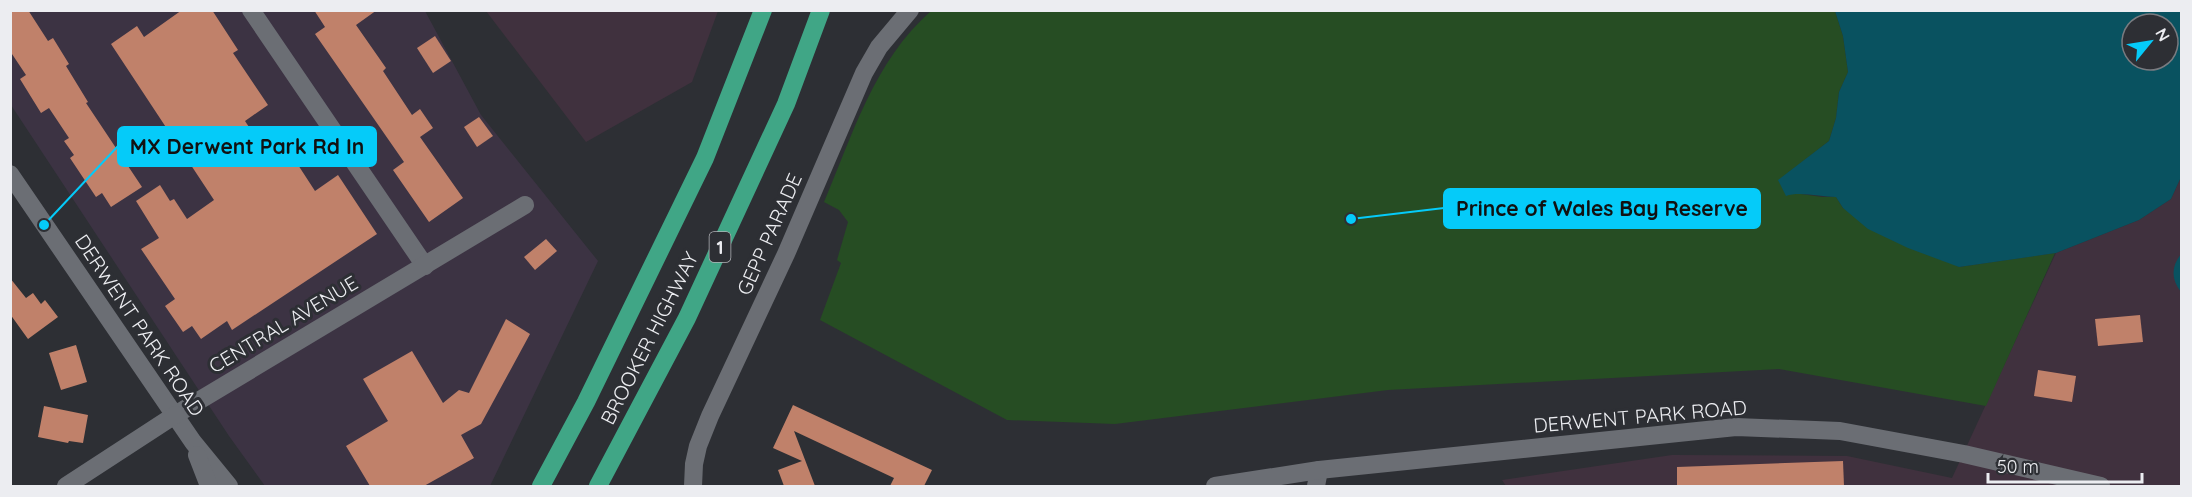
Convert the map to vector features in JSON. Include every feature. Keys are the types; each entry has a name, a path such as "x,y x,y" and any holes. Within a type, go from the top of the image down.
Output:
{"highway":[{"name":"BROOKER HIGHWAY","path":"541,486 586,402 705,158 763,10"},
{"name":"BROOKER HIGHWAY","path":"601,483 687,318 786,104 821,10"}],"street":[{"path":"251,10 425,266"},
{"name":"GEPP PARADE","path":"693,486 698,446 710,416 786,254 864,73 879,47 910,10"},
{"name":"DERWENT PARK ROAD","path":"10,174 193,442 229,486"},
{"name":"CENTRAL AVENUE","path":"66,486 175,415 525,206"},
{"name":"DERWENT PARK ROAD","path":"1215,486 1317,478 1736,426 1840,431 1964,454 2101,486"},
{"name":"DERWENT PARK ROAD","path":"193,442 209,486"}],"shaded area":[{"path":"10,11 425,11 481,115 598,261 490,486 265,486 229,436 11,105"},
{"path":"486,11 718,11 692,82 586,142"},
{"path":"2181,177 2181,486 1506,486 1502,480 1672,455 1847,456 1952,478 2056,253 2139,220 2171,199"}],"green space":[{"path":"931,11 1835,11 1843,36 1848,72 1839,92 1836,118 1829,141 1779,180 1794,193 1836,197 1843,208 1959,267 2055,253 1986,406 1779,369 1388,390 1115,424 1007,420 820,320 841,263 837,260 848,222 839,210 824,202 867,100 880,75 894,52"}],"water":[{"path":"1835,11 2181,11 2181,177 2171,199 2139,220 2056,253 1959,267 1908,248 1868,229 1843,208 1836,197 1804,194 1786,196 1778,180 1829,141 1836,118 1839,92 1848,72 1843,36"},
{"path":"2181,254 2181,292 2175,282 2174,268"}],"building":[{"path":"10,10 28,10 48,41 53,38 69,64 66,66 88,102 86,103 142,187 111,207 102,193 96,197 70,158 74,155 64,141 69,138 49,108 41,113 20,79 26,75 10,51"},
{"path":"182,10 212,10 238,50 233,53 268,105 245,121 272,162 289,151 315,191 338,175 377,234 232,330 227,321 201,339 192,326 183,332 165,306 175,299 141,249 159,238 136,201 160,185 170,201 174,199 187,219 214,200 111,44 137,26 144,37"},
{"path":"314,10 377,10 356,25 386,68 383,71 412,115 420,109 433,128 420,137 463,198 429,222 393,170 404,162 315,34 325,27"},
{"path":"435,36 451,61 433,73 417,48"},
{"path":"479,117 493,136 477,147 464,127"},
{"path":"546,239 557,251 535,270 524,257"},
{"path":"10,278 26,298 33,293 41,304 45,300 58,317 28,339 10,314"},
{"path":"2140,315 2143,342 2098,346 2095,319"},
{"path":"506,319 530,334 481,424 461,435 474,458 424,486 370,486 346,446 388,421 363,379 412,351 443,403 459,390 469,393"},
{"path":"76,345 87,382 61,390 49,353"},
{"path":"2038,370 2076,376 2072,402 2034,396"},
{"path":"793,405 932,470 924,486 890,486 894,478 794,431 815,486 784,486 778,470 802,461 773,448"},
{"path":"44,406 88,415 83,443 69,441 68,443 38,437"},
{"path":"1843,461 1844,486 1677,486 1677,467"}],"place":[{"name":"Prince of Wales Bay Reserve","path":"1351,219"},
{"name":"MX Derwent Park Rd In","path":"44,225"}]}
